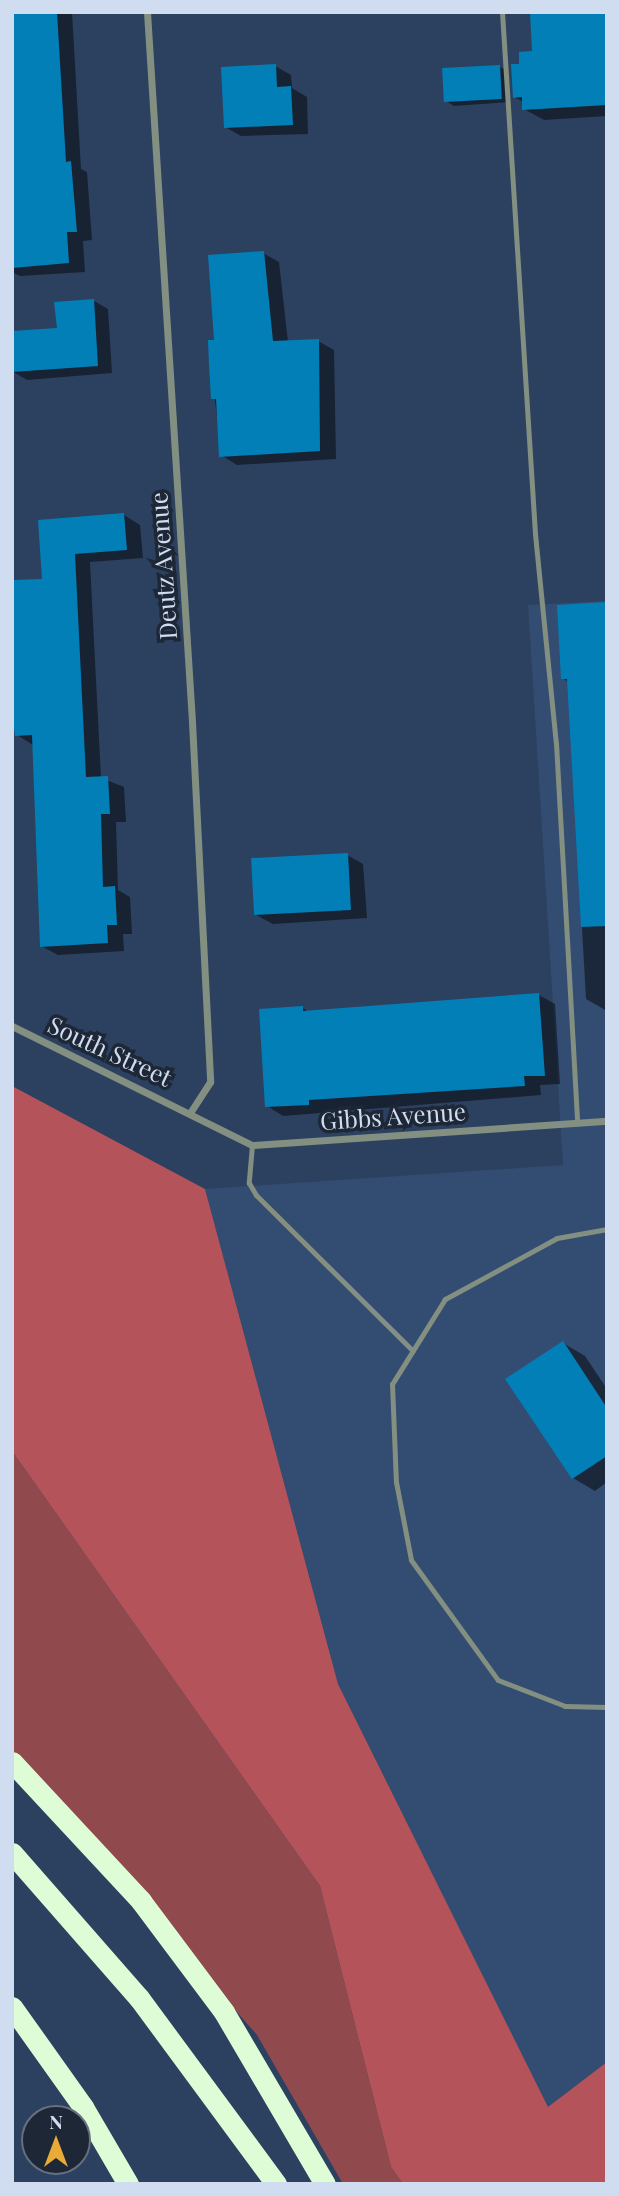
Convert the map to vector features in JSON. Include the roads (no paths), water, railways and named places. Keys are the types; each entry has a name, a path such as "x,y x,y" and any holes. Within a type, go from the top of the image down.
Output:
{"highway":[{"path":"12,1762 141,1900 224,2012 324,2184"},
{"path":"12,1853 139,1998 276,2184"},
{"path":"12,2007 83,2107 128,2184"}],"street":[{"name":"Deutz Avenue","path":"147,12 192,722 210,1082 191,1111"},
{"name":"South Street","path":"12,1027 191,1111"},
{"path":"191,1111 252,1145"},
{"name":"Gibbs Avenue","path":"252,1145 607,1121"}],"lane":[{"path":"502,12 535,534 555,743 577,1123"},
{"path":"252,1145 248,1183 256,1195 413,1351"},
{"path":"607,1228 556,1238 445,1299 392,1384 396,1482 411,1560 498,1680 565,1706 607,1707"}]}
